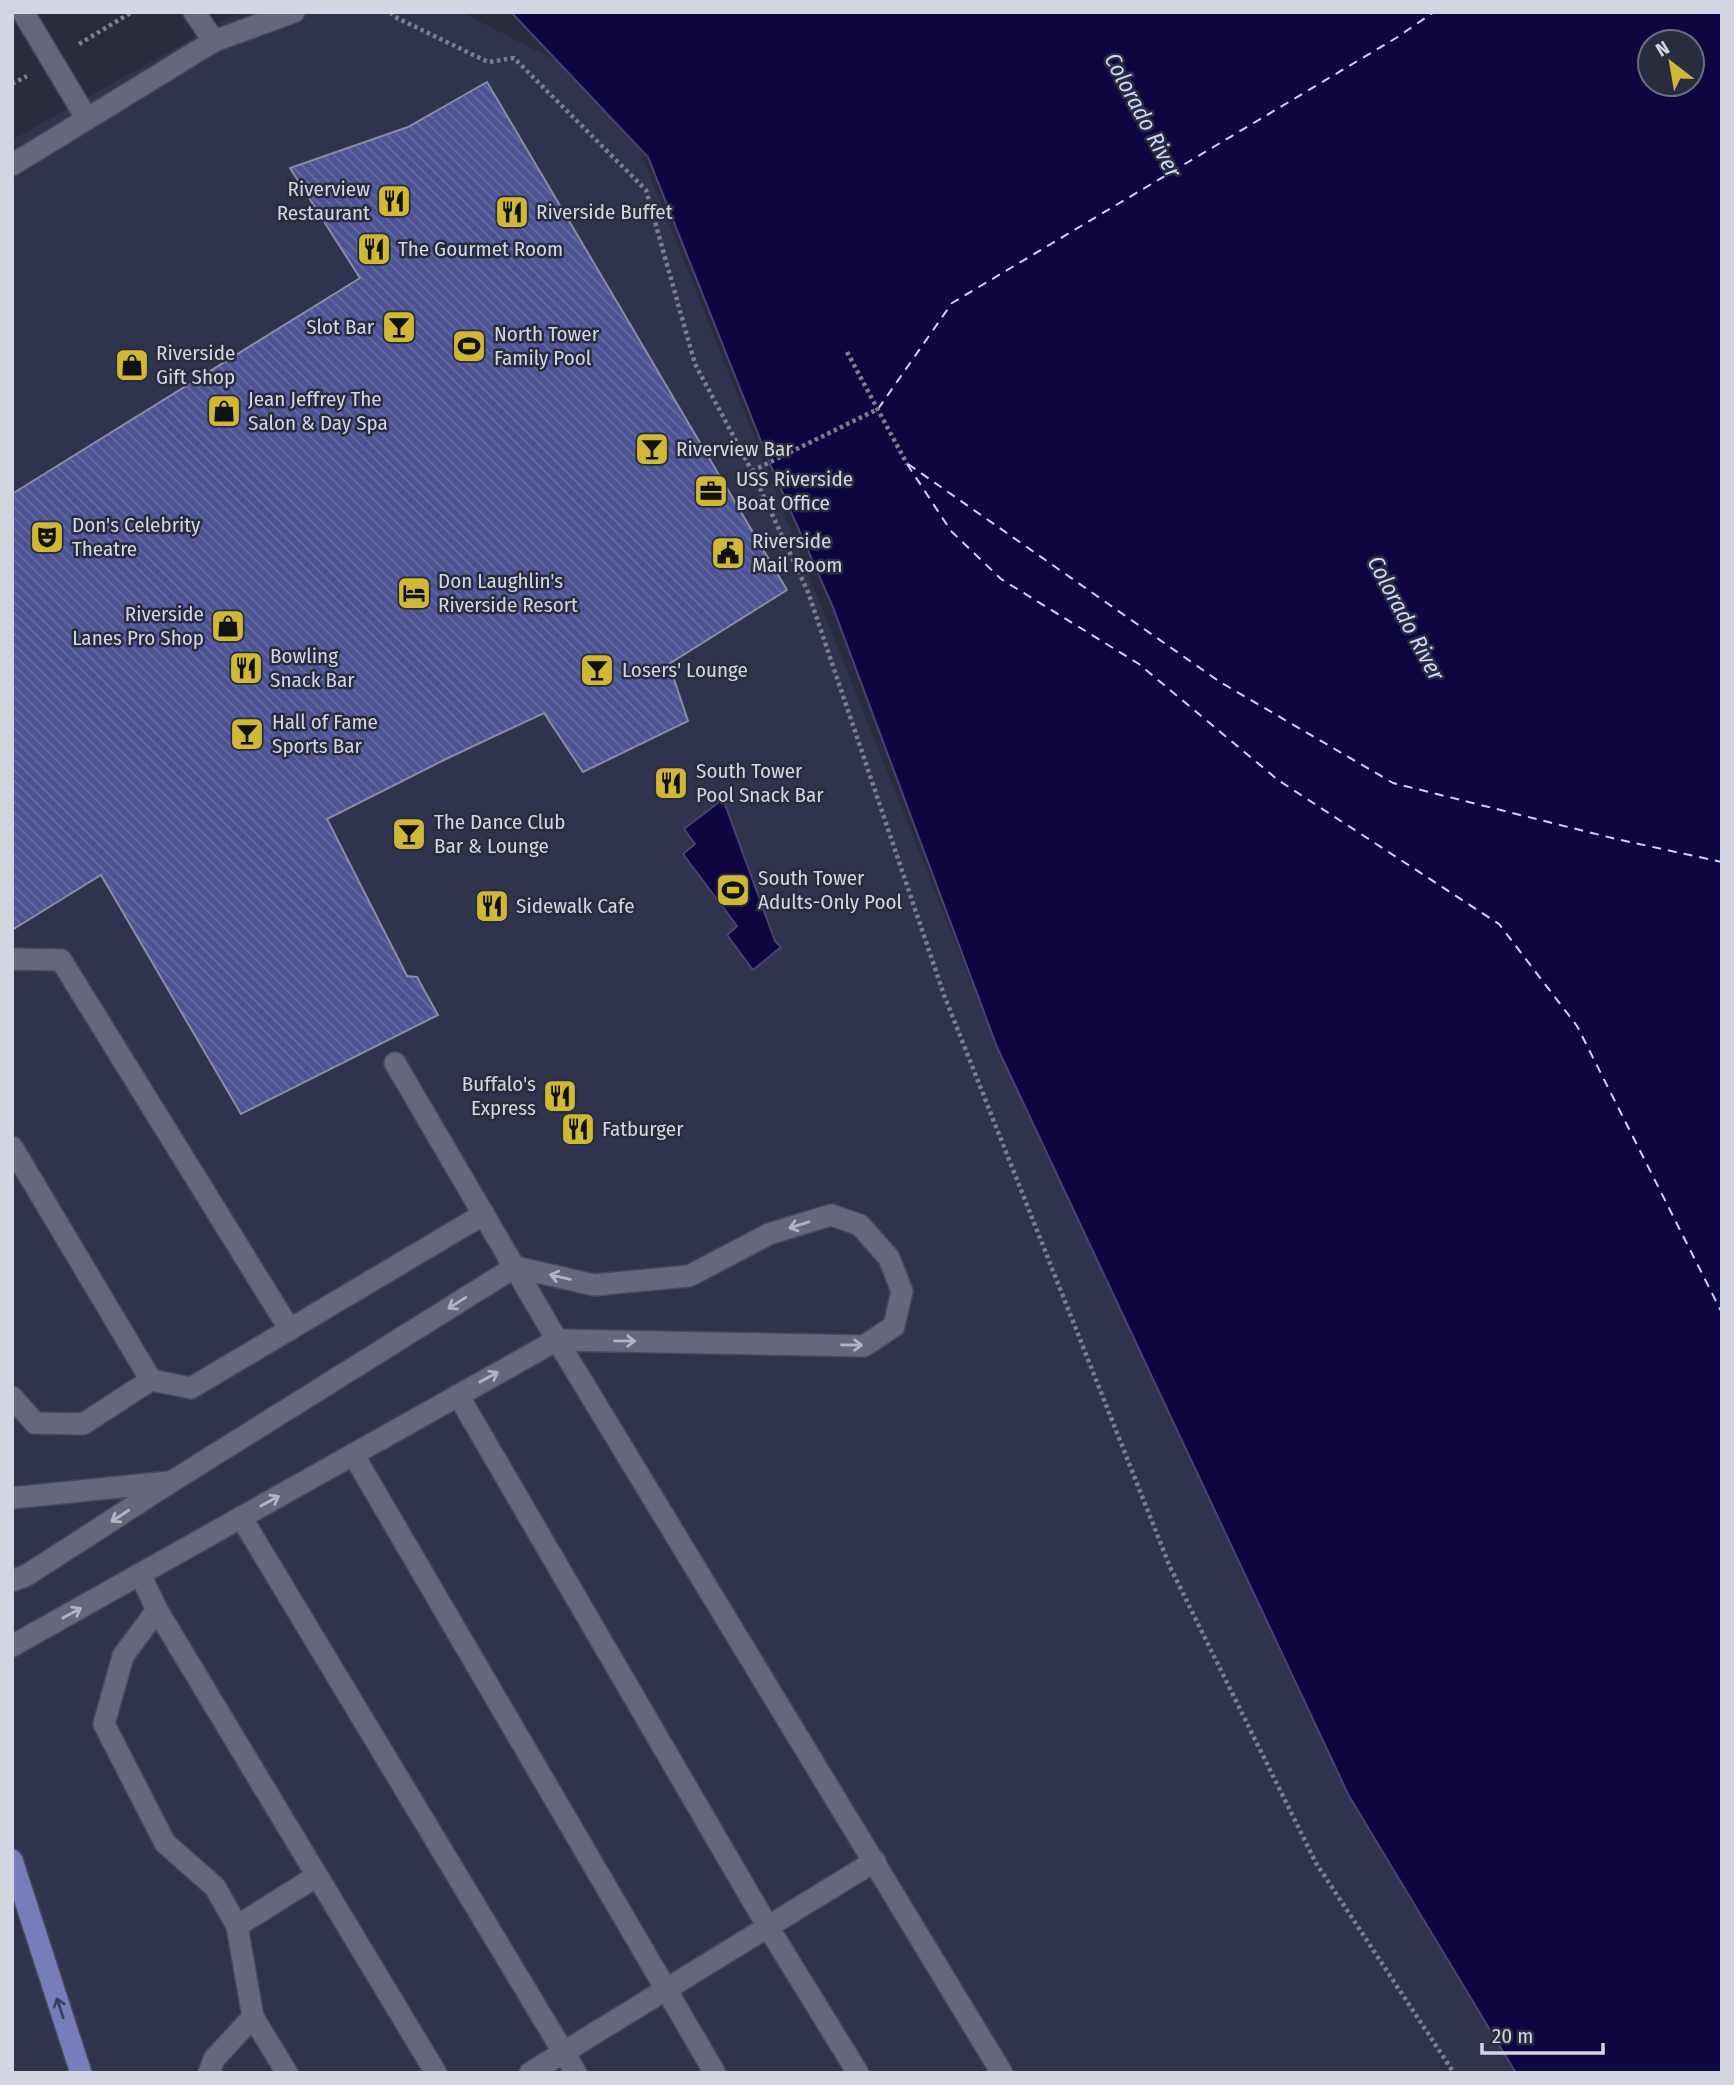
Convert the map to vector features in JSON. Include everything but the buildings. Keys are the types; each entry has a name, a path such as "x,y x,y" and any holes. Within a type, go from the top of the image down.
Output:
{"main road":[{"path":"12,1860 81,2073"}],"lane":[{"path":"23,12 87,119"},
{"path":"194,12 214,41"},
{"path":"12,165 214,41 294,12"},
{"path":"12,959 61,960 290,1330"},
{"path":"395,1063 556,1340 1002,2073"},
{"path":"12,1147 151,1380"},
{"path":"12,1396 35,1423 83,1424 151,1380 191,1388 484,1214"},
{"path":"12,1581 49,1561 515,1267 594,1285 689,1276 769,1234 831,1215 860,1225 889,1258 902,1291 894,1326 864,1346 556,1340 12,1646"},
{"path":"458,1395 768,1927 858,2073"},
{"path":"353,1454 715,2073"},
{"path":"12,1498 171,1482"},
{"path":"241,1517 576,2073"},
{"path":"140,1574 157,1610 436,2073"},
{"path":"157,1610 123,1656 104,1724 165,1843 215,1887 237,1926 253,2017 287,2073"},
{"path":"530,2073 875,1861"},
{"path":"237,1926 317,1876"},
{"path":"209,2073 214,2059 253,2017"}],"path":[{"path":"391,12 393,16 488,62 514,58 646,190 695,364 751,471 808,592 944,995 1170,1567 1316,1863 1454,2073"},
{"path":"847,352 908,464"},
{"path":"751,471 878,409"}],"shaded area":[{"name":"Don Laughlin's Riverside Resort","path":"239,12 461,12 616,91 997,1047 1349,1796 1516,2073 12,2073 12,140"}],"water":[{"name":"Colorado River","path":"511,12 1722,12 1722,2073 1516,2073 1349,1796 997,1047 832,605 770,464 648,157"},
{"name":"South Tower Adults-Only Pool","path":"723,799 775,941 781,947 753,970 727,935 737,926 683,854 695,844 684,829"}],"ferry route":[{"path":"878,409 952,303 1396,38 1434,12"},
{"path":"907,464 951,531 1001,579 1139,664 1278,780 1499,924 1577,1026 1722,1313"},
{"path":"908,464 1220,682 1393,783 1616,839 1722,862"}],"place":[{"name":"Riverview Restaurant","path":"394,201"},
{"name":"Riverside Buffet","path":"512,212"},
{"name":"The Gourmet Room","path":"374,249"},
{"name":"Slot Bar","path":"399,327"},
{"name":"North Tower Family Pool","path":"469,346"},
{"name":"Riverside Gift Shop","path":"132,365"},
{"name":"Jean Jeffrey The Salon & Day Spa","path":"224,411"},
{"name":"Riverview Bar","path":"652,449"},
{"name":"USS Riverside Boat Office","path":"711,491"},
{"name":"Don's Celebrity Theatre","path":"47,537"},
{"name":"Riverside Mail Room","path":"728,553"},
{"name":"Don Laughlin's Riverside Resort","path":"414,593"},
{"name":"Riverside Lanes Pro Shop","path":"228,626"},
{"name":"Bowling Snack Bar","path":"246,668"},
{"name":"Losers' Lounge","path":"597,670"},
{"name":"Hall of Fame Sports Bar","path":"247,734"},
{"name":"South Tower Pool Snack Bar","path":"671,783"},
{"name":"The Dance Club Bar & Lounge","path":"409,834"},
{"name":"South Tower Adults-Only Pool","path":"733,890"},
{"name":"Sidewalk Cafe","path":"492,906"},
{"name":"Buffalo's Express","path":"560,1096"},
{"name":"Fatburger","path":"578,1129"}]}
